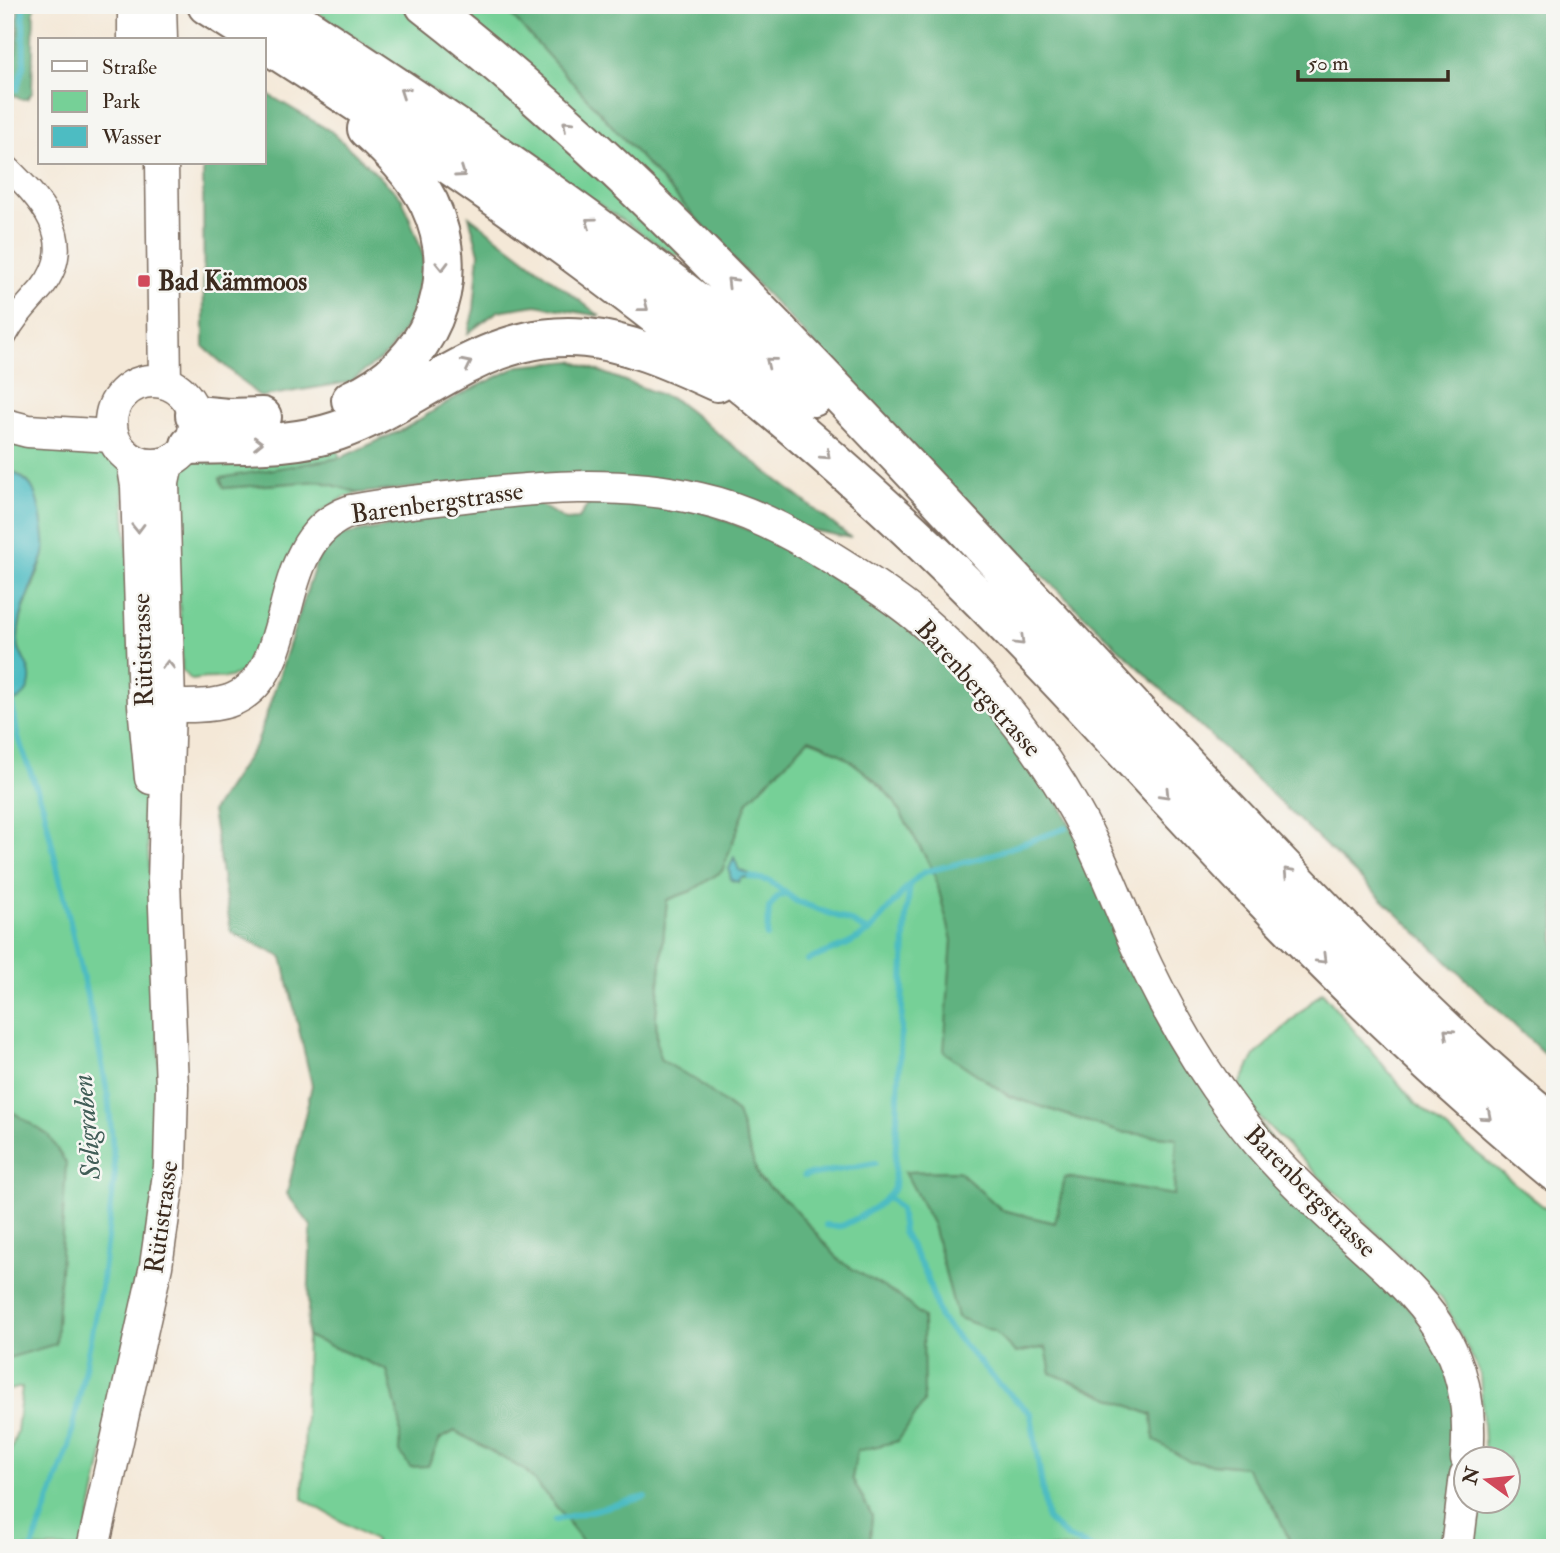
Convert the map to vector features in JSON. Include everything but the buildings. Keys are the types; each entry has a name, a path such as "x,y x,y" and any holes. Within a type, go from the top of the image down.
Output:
{"highway":[{"path":"208,5 259,38"},
{"path":"272,5 533,181 786,374 902,476 1087,660"},
{"path":"425,5 544,104 643,195 738,289 915,472 1087,660 1346,934 1432,1018 1555,1127"},
{"path":"266,43 516,211 636,300 774,410 907,528 982,602 1246,881 1374,1011 1453,1086 1555,1172"},
{"path":"184,441 228,418 287,416 319,411 351,400 383,383 404,366 426,334 437,310 442,283 441,243 434,217 422,191 384,145 266,43"},
{"path":"184,441 275,442 323,435 378,413 485,355 519,343 565,336 614,341 654,353 774,410"}],"street":[{"path":"134,5 134,38"},
{"path":"160,5 160,38"},
{"path":"140,164 144,270 155,382"},
{"path":"155,382 162,164"},
{"path":"5,165 45,208 55,228 56,237 55,258 48,278 18,314 5,336"},
{"path":"155,382 185,394 184,441 155,466 133,461 117,445 112,424 123,393 155,382"},
{"path":"5,413 61,415 112,424"},
{"path":"5,425 28,431 112,424"},
{"name":"Rütistrasse","path":"156,705 163,483 184,441"},
{"name":"Rütistrasse","path":"93,1548 156,1266 170,1167 172,1086 156,705 133,461"},
{"name":"Barenbergstrasse","path":"156,705 199,705 229,701 247,692 260,679 271,654 304,551 320,529 351,511 535,488 624,488 699,498 726,505 753,515 819,550 887,593 943,641 981,681 1043,758 1077,812 1156,988 1196,1059 1235,1114 1279,1165 1400,1279 1434,1318 1455,1358 1465,1393 1467,1444"},
{"path":"1457,1548 1461,1514"}],"green space":[{"path":"18,5 34,5 32,93 27,99 20,99 5,89 18,38"},
{"path":"307,5 502,5 735,261 672,254"},
{"path":"502,5 1555,5 1555,1064 962,499 735,261"},
{"path":"266,93 332,132 402,198 424,257 419,309 387,354 350,382 260,397 204,347 203,164 266,164"},
{"path":"469,216 600,316 536,305 498,311 468,333 474,309 479,253"},
{"path":"572,361 675,400 851,538 535,476 360,493 319,481 224,488 220,478 340,458 402,430 458,396 519,366"},
{"path":"5,438 109,451 122,464 156,953 161,1124 156,1206 83,1548 5,1548 5,1469 17,1431 22,1387 5,1391 5,1359 56,1343 48,1135 5,1107 5,705 12,703 30,675 19,648 19,628 44,549 41,518 32,487 5,467"},
{"path":"335,444 340,458 220,479 224,488 319,481 360,493 345,497 317,514 258,650 243,670 230,677 192,680 182,671 175,476 179,469 200,454"},
{"path":"595,495 690,506 857,574 1017,724 1169,1012 1458,1367 1458,1444 1452,1444 1452,1514 1457,1514 1457,1548 1293,1548 1278,1515 1245,1467 1190,1462 1154,1440 1152,1415 1051,1373 1046,1347 1016,1353 994,1331 957,1317 933,1225 905,1172 958,1171 1002,1210 1055,1223 1065,1177 1174,1195 1177,1138 1119,1132 1009,1096 944,1052 952,940 934,872 894,801 885,791 844,757 809,739 748,801 722,871 691,891 667,900 656,1016 657,1043 660,1059 697,1081 737,1113 759,1179 791,1205 841,1262 900,1297 923,1317 924,1402 898,1441 857,1451 852,1478 872,1516 869,1548 587,1548 526,1471 455,1431 440,1439 428,1466 410,1467 400,1452 400,1422 387,1370 307,1336 311,1226 287,1194 312,1085 282,957 231,932 212,811 257,743 317,560 333,537 528,498 566,520 578,519"},
{"path":"809,739 844,757 885,791 894,801 934,872 952,940 945,1052 1009,1096 1119,1132 1177,1138 1174,1196 1065,1177 1055,1223 1002,1210 958,1171 905,1172 933,1225 957,1317 994,1331 1016,1353 1046,1347 1051,1373 1152,1415 1190,1462 1245,1467 1278,1515 1293,1548 869,1548 872,1516 852,1478 857,1450 898,1441 900,1297 841,1262 791,1205 759,1179 737,1113 660,1059 657,1043 656,1016 667,900 691,891 722,871 748,801"},
{"path":"1322,992 1415,1103 1555,1216 1555,1548 1476,1548 1480,1514 1522,1514 1522,1444 1484,1444 1480,1373 1441,1297 1256,1114 1239,1086 1255,1055"},
{"path":"5,1107 48,1135 66,1163 56,1344 5,1359"},
{"path":"307,1336 387,1370 400,1422 400,1452 428,1466 440,1439 455,1431 526,1471 587,1548 374,1548 375,1541 303,1499"}],"water":[{"path":"5,467 26,480 34,492 41,519 44,554 24,606 18,632 18,647 30,673 29,686 20,698 5,705"},
{"path":"734,857 739,870 749,874 749,877 741,878 738,882 731,880 729,869"}],"waterway":[{"path":"17,89 24,63 23,5"},
{"name":"Seligraben","path":"12,703 18,738 43,806 98,1043 108,1096 115,1172 101,1288 69,1447 32,1548"},
{"path":"808,960 848,944 869,932 910,884 924,872 985,857 1066,828"},
{"path":"750,877 770,881 796,901 850,921 869,932"},
{"path":"826,1225 840,1226 857,1218 880,1204 894,1187 906,917 910,884"},
{"path":"767,936 769,908 778,896 785,894"},
{"path":"804,1176 875,1163"},
{"path":"888,1197 900,1209 903,1232 926,1274 940,1318 997,1382 1031,1414 1047,1519 1067,1537 1091,1548"},
{"path":"555,1520 645,1497"}],"place":[{"name":"Bad Kämmoos","path":"144,281"}]}
